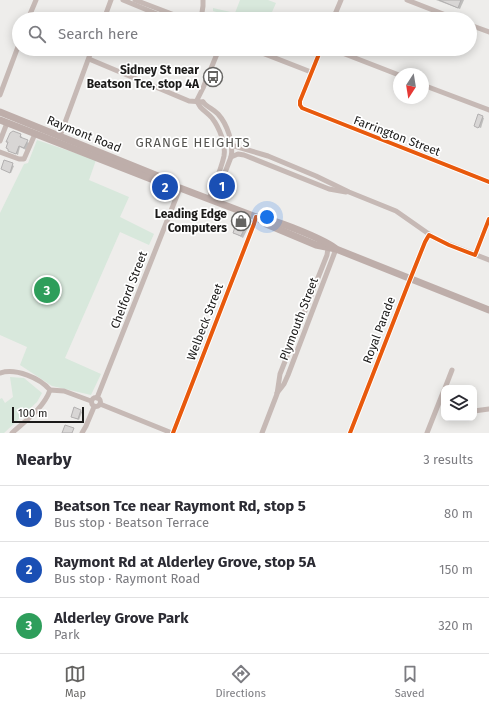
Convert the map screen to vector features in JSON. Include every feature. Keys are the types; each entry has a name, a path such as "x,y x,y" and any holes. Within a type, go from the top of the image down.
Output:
{"main road":[{"name":"Raymont Road","path":"0,112 156,181 180,188 256,217 268,219 318,238 336,249 489,310"},
{"name":"Raymont Road","path":"0,120 35,134 59,139"},
{"name":"Raymont Road","path":"256,217 266,224 316,245 336,249"}],"street":[{"path":"31,12 36,0"},
{"path":"107,12 111,0"},
{"path":"123,0 152,12"},
{"path":"135,0 167,12"},
{"path":"203,0 203,12"},
{"path":"336,12 341,0"},
{"path":"407,0 438,12"},
{"path":"477,27 489,32"},
{"path":"0,95 15,56"},
{"path":"59,139 90,56"},
{"path":"211,200 221,172 224,155 223,142 215,122 199,106 203,88 216,56"},
{"path":"270,56 311,72 318,56"},
{"path":"350,56 393,73"},
{"path":"89,59 188,100 200,102 221,118 232,144 231,156 221,172"},
{"name":"Farrington Street","path":"311,72 300,105 305,110 489,182"},
{"path":"429,87 489,110"},
{"path":"0,140 8,123"},
{"path":"0,152 19,159 24,159 35,134"},
{"path":"232,144 309,173 349,192 398,212 429,235 449,245 489,260"},
{"path":"245,156 246,148"},
{"path":"231,156 239,154 329,189 349,192"},
{"name":"Chelford Street","path":"97,398 180,188"},
{"name":"Welbeck Street","path":"171,433 256,217"},
{"path":"475,255 489,220"},
{"name":"Royal Parade","path":"350,433 410,278 429,235"},
{"name":"Plymouth Street","path":"262,433 277,394 280,374 327,255 328,248"},
{"name":"Plymouth Street","path":"277,394 288,375 336,249"},
{"path":"446,385 452,370"},
{"path":"0,373 13,372 29,377 43,383 50,390 64,391 91,401 91,404 94,407"},
{"path":"12,433 47,398 50,390"},
{"path":"91,401 94,398 97,398 100,401 100,404 171,433"},
{"path":"82,433 94,407 97,407 100,404"},
{"path":"427,433 441,405"},
{"path":"477,411 489,410"}],"green space":[{"path":"240,0 268,0 276,3 272,12 235,12"},
{"path":"213,8 231,12 216,12 213,11"},
{"path":"37,140 96,160 89,180 129,197 120,217 154,234 149,245 120,232 65,358 101,374 91,395 52,386 20,365 27,347 0,335 0,213 24,164 28,163"},
{"path":"10,377 24,378 42,393 37,402 4,433 0,433 0,399 2,398 5,403 13,397"}],"building":[{"path":"439,0 461,0 458,8"},
{"path":"478,114 483,116 478,128 474,126"},
{"path":"13,131 21,134 20,137 28,140 24,148 19,146 16,154 8,151 6,148 8,142 6,142 10,133"},
{"path":"4,160 13,163 10,173 1,169"},
{"path":"240,220 247,223 241,236 233,233 237,221 240,222"},
{"path":"74,407 81,410 78,419 71,417"},
{"path":"65,425 74,428 72,433 62,433"}],"cycle path":[{"path":"318,56 300,101 302,108 489,182"},
{"path":"173,433 256,217"},
{"path":"350,433 429,235 475,255 489,219"}],"place":[{"name":"Sidney St near Beatson Tce, stop 4A","path":"213,77"},
{"name":"Beatson Tce near Raymont Rd, stop 5","path":"222,186"},
{"name":"Raymont Rd at Alderley Grove, stop 5A","path":"165,187"},
{"name":"Leading Edge Computers","path":"241,221"},
{"name":"Alderley Grove Park","path":"47,290"}],"district":[{"name":"GRANGE HEIGHTS","path":"193,142"}]}
